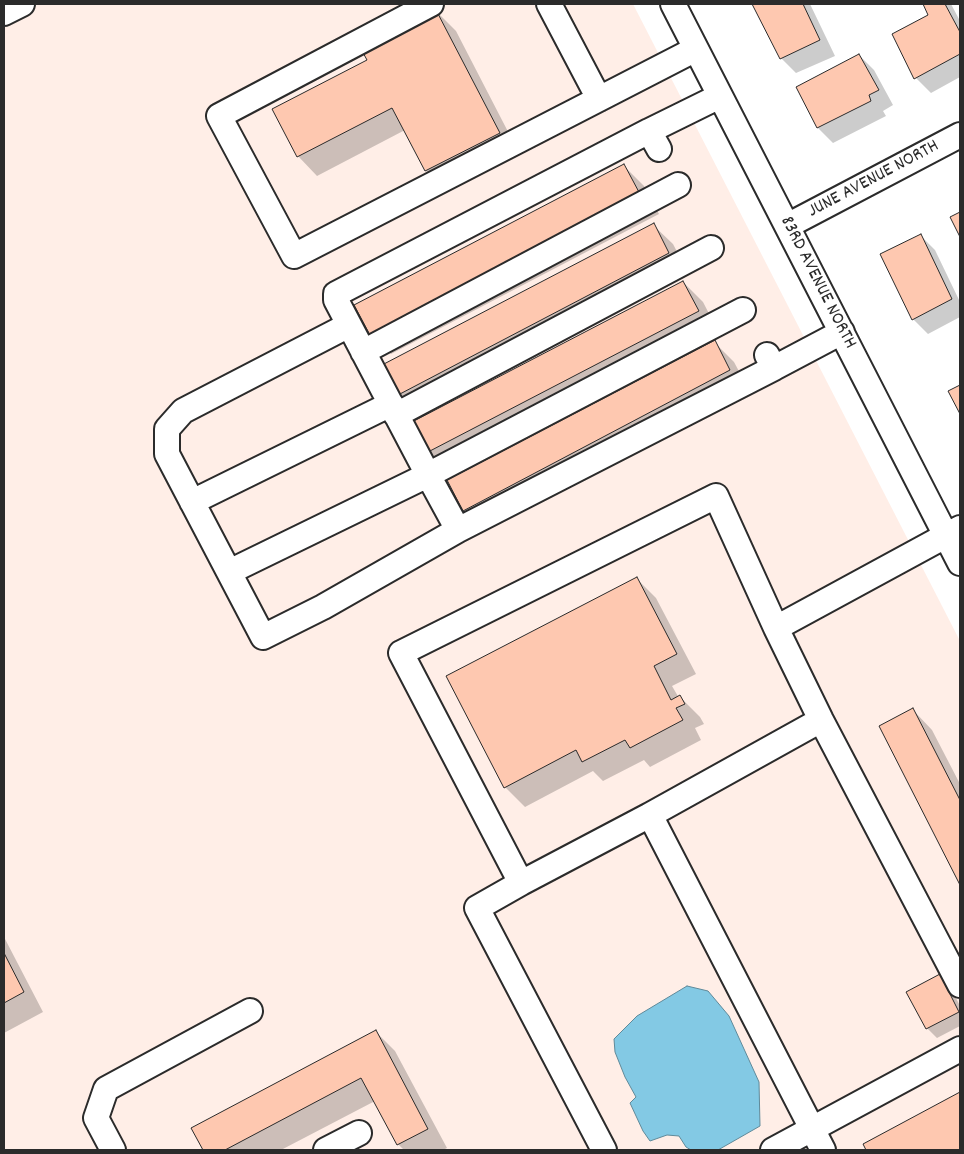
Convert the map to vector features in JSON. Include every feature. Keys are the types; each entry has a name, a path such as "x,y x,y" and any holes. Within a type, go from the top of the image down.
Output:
{"street":[{"path":"4,13 22,4"},
{"path":"431,4 219,116 294,256 696,49"},
{"path":"549,4 599,99"},
{"name":"83RD AVENUE NORTH","path":"673,4 842,332 953,531 960,563"},
{"path":"458,530 336,300 336,294 654,140 720,96"},
{"name":"JUNE AVENUE NORTH","path":"787,226 960,135"},
{"path":"364,352 678,185"},
{"path":"192,502 393,409 711,248"},
{"path":"229,572 428,475 743,310"},
{"path":"349,325 183,411 167,429 167,454 263,637 323,607 458,530 770,360 842,332"},
{"path":"522,883 401,653 716,496 776,628 821,720 960,986"},
{"path":"776,628 953,531"},
{"path":"604,1150 477,908 821,720"},
{"path":"650,815 817,1140"},
{"path":"113,1150 96,1118 106,1089 250,1011"},
{"path":"773,1150 817,1140 960,1049"},
{"path":"326,1150 359,1133"}],"shaded area":[{"path":"4,4 633,4 960,641 960,1150 4,1150"}],"water":[{"path":"687,986 708,991 729,1016 759,1082 760,1126 718,1150 691,1150 686,1147 679,1136 667,1135 650,1141 643,1131 630,1103 636,1097 625,1077 615,1052 614,1039 637,1016"}],"building":[{"path":"752,4 803,4 820,40 780,59"},
{"path":"923,4 945,4 960,32 960,54 914,79 892,34 928,15"},
{"path":"436,10 500,133 425,171 392,108 297,157 272,109 367,60 361,49"},
{"path":"859,54 879,90 869,95 871,101 817,128 796,87"},
{"path":"624,164 640,194 370,335 354,305"},
{"path":"960,212 960,237 950,217"},
{"path":"654,223 669,253 398,395 382,365"},
{"path":"921,234 952,299 912,320 880,254"},
{"path":"683,281 699,311 428,452 412,422"},
{"path":"715,340 730,370 463,511 447,480"},
{"path":"960,385 960,414 948,391"},
{"path":"637,577 677,654 654,666 671,700 680,695 685,704 676,708 683,720 630,748 625,740 582,762 576,750 504,788 446,676"},
{"path":"913,708 960,800 960,885 879,726"},
{"path":"4,953 24,992 4,1003"},
{"path":"940,974 959,1012 926,1029 906,992"},
{"path":"376,1030 428,1129 397,1145 361,1078 225,1150 203,1150 191,1128"},
{"path":"960,1092 960,1150 866,1150 863,1144"}]}
